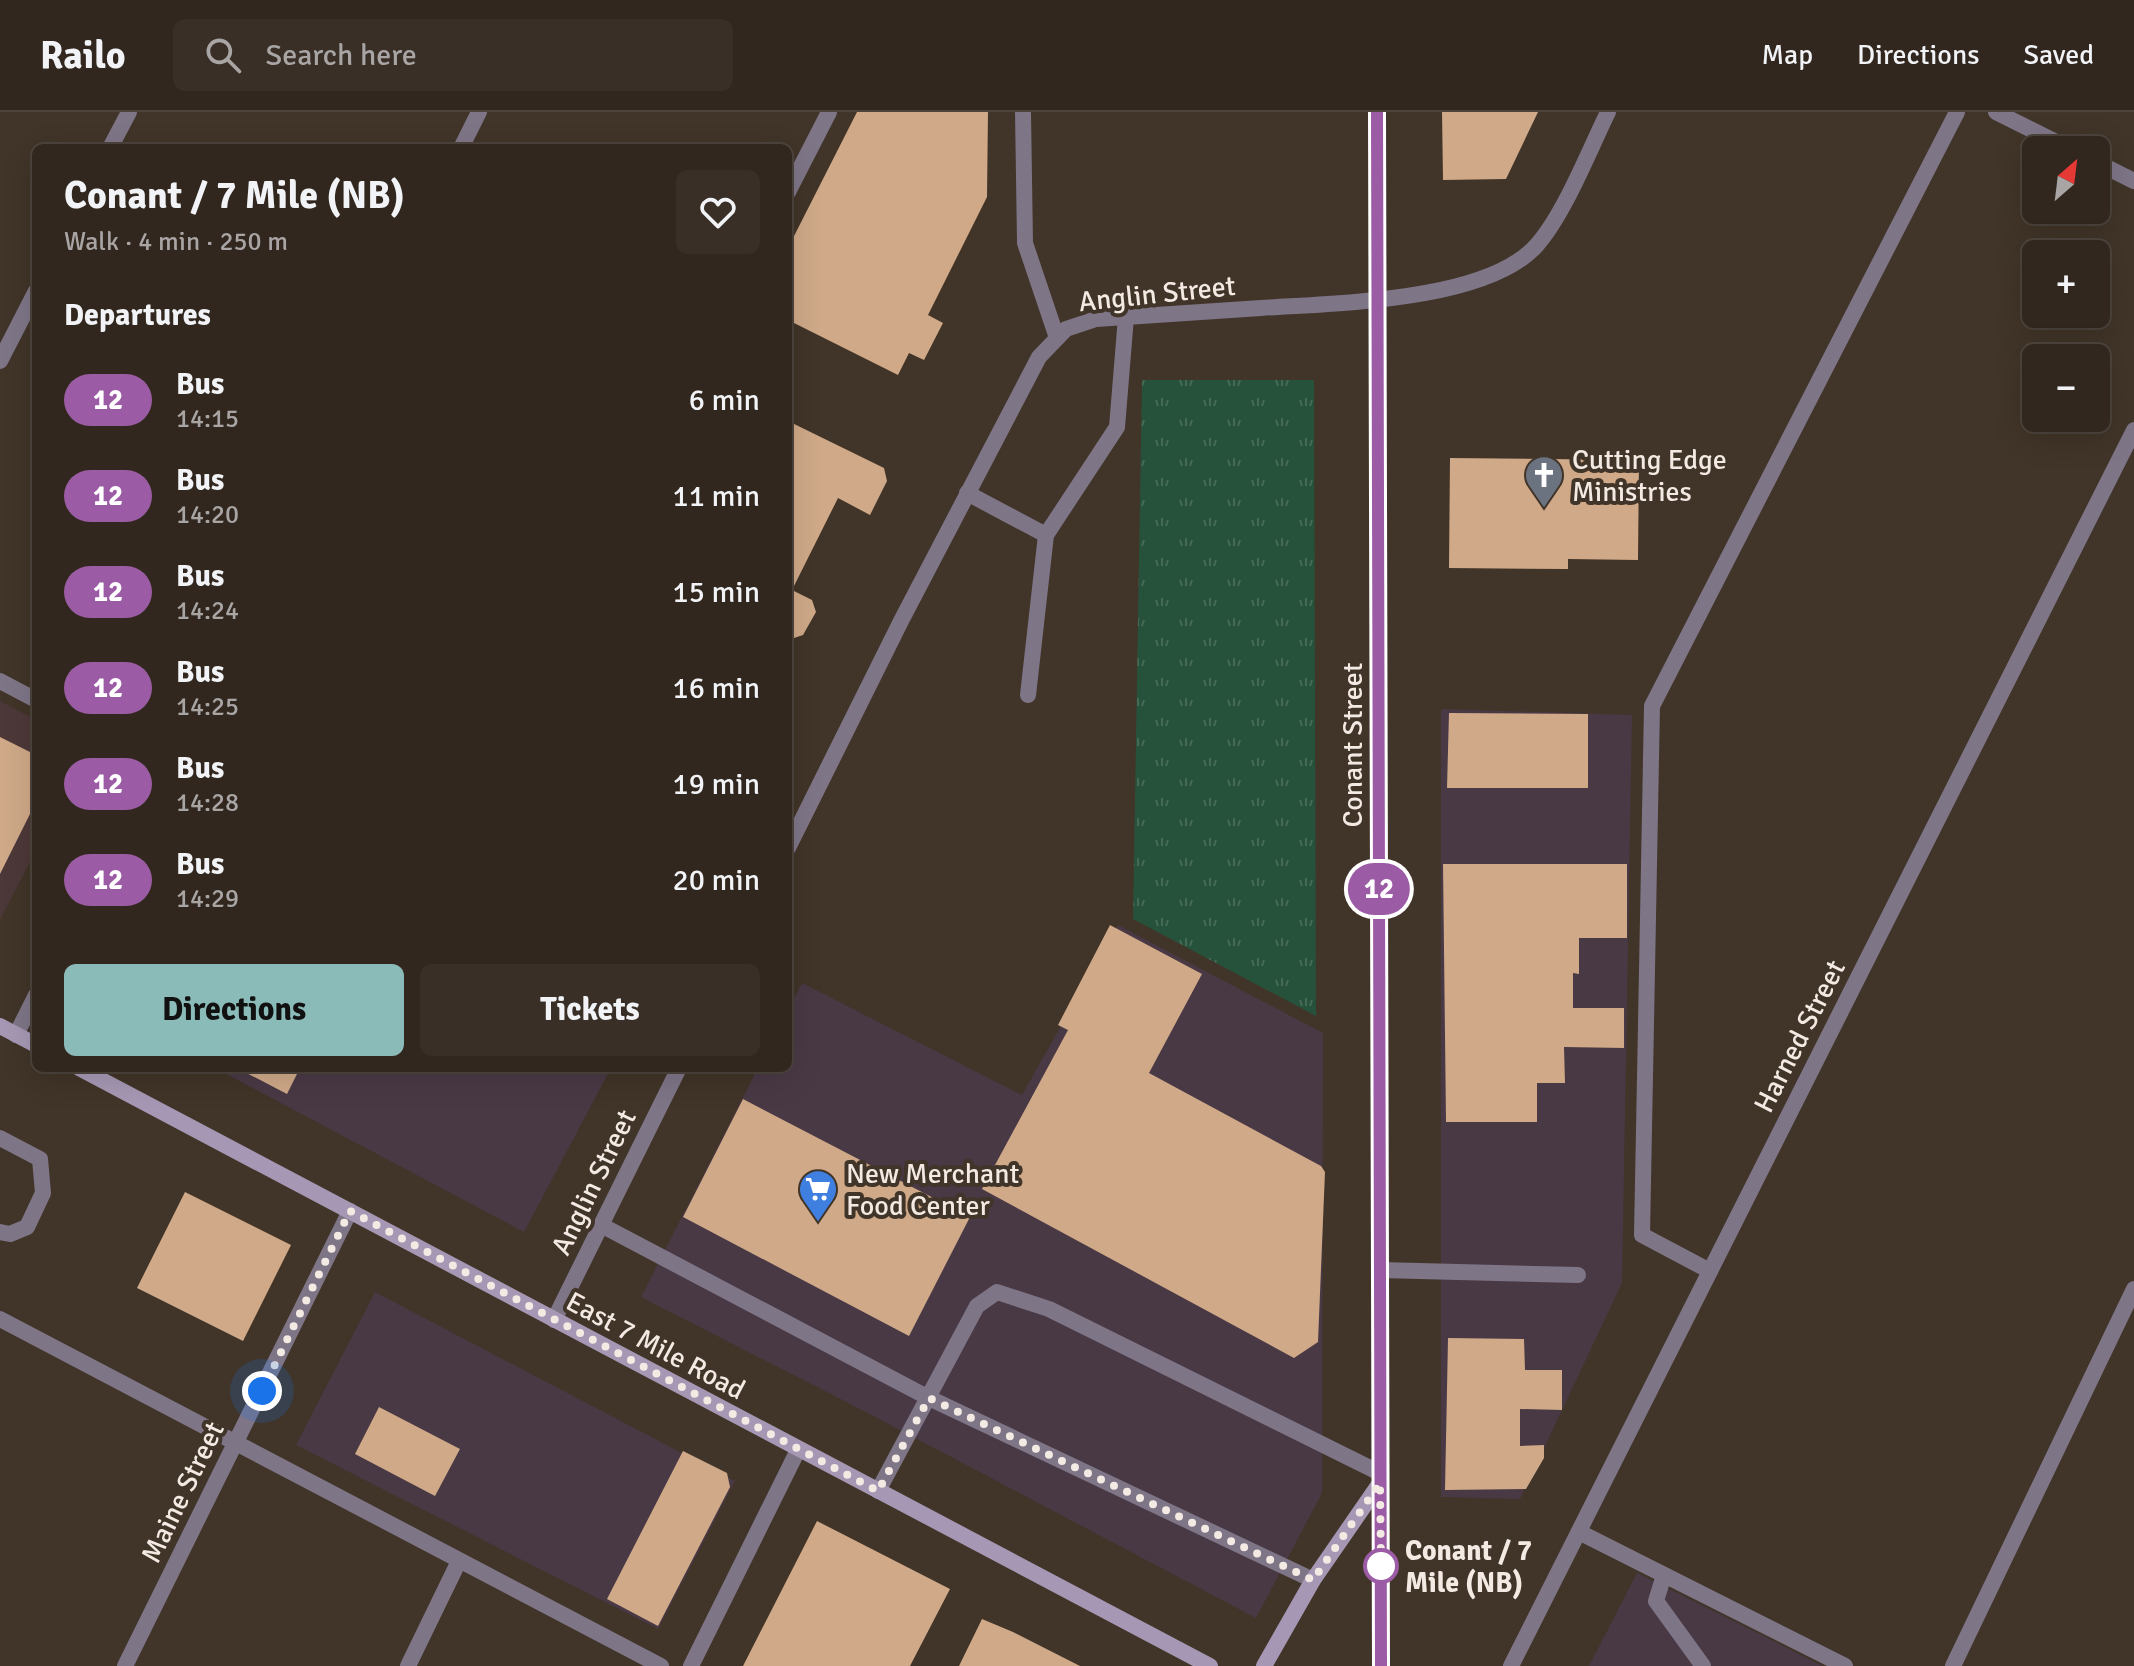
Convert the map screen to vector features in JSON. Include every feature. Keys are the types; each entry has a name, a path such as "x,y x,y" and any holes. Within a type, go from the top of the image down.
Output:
{"main road":[{"name":"Conant Street","path":"1377,112 1381,1666"},
{"path":"0,1026 32,1043"},
{"name":"East 7 Mile Road","path":"87,1072 1210,1666"},
{"path":"1264,1666 1313,1580 1380,1478"}],"street":[{"path":"112,144 129,112"},
{"path":"463,144 479,112"},
{"path":"792,184 829,112"},
{"path":"1023,112 1025,243 1057,338"},
{"name":"Anglin Street","path":"792,840 1039,357 1066,329 1096,319 1377,300 1470,283 1517,262 1535,246 1554,220 1608,112"},
{"path":"1710,1271 1642,1235 1652,706 1957,112"},
{"path":"1996,112 2044,136"},
{"path":"2110,169 2134,181"},
{"path":"0,361 32,299"},
{"path":"1028,695 1046,535 1117,427 1126,317"},
{"name":"Harned Street","path":"1511,1666 2134,430"},
{"path":"967,493 1046,535"},
{"path":"0,681 32,698"},
{"path":"16,1035 32,1003"},
{"name":"Anglin Street","path":"554,1320 677,1072"},
{"path":"0,1138 40,1159 43,1193 27,1227 10,1234 0,1232"},
{"name":"Maine Street","path":"125,1666 350,1211"},
{"path":"601,1225 929,1398 1313,1580"},
{"path":"1380,1270 1578,1275"},
{"path":"1953,1666 2134,1289"},
{"path":"878,1491 977,1306 997,1292 1049,1309 1380,1478"},
{"path":"2,1326 661,1666"},
{"path":"691,1666 798,1450"},
{"path":"1579,1532 1845,1666"},
{"path":"408,1666 459,1561"},
{"path":"1664,1575 1656,1601 1703,1666"}],"shaded area":[{"path":"0,701 32,718 32,858 0,920"},
{"path":"1441,709 1632,715 1622,1283 1520,1499 1441,1497"},
{"path":"1118,925 1323,1033 1322,1493 1256,1618 641,1297 756,1072 792,1072 792,1002 802,983 1022,1095"},
{"path":"223,1072 609,1072 524,1232"},
{"path":"375,1292 735,1481 658,1629 296,1445"},
{"path":"1637,1573 1766,1637 1822,1666 1589,1666"}],"green space":[{"path":"1142,380 1314,380 1316,1016 1133,919"}],"building":[{"path":"857,112 988,112 987,197 928,315 943,323 924,360 909,353 898,375 792,322 792,240"},
{"path":"1442,112 1538,112 1506,179 1443,180"},
{"path":"792,423 884,468 887,481 870,515 838,498 792,590"},
{"name":"Cutting Edge Ministries","path":"1450,458 1639,460 1638,560 1568,559 1568,569 1449,568"},
{"path":"792,590 812,600 816,612 803,635 792,639"},
{"path":"1449,713 1588,714 1588,788 1447,788"},
{"path":"0,737 32,753 32,810 0,874"},
{"path":"1443,864 1627,864 1627,938 1579,938 1579,974 1573,973 1573,1008 1624,1008 1624,1048 1564,1047 1565,1083 1537,1083 1537,1122 1446,1122"},
{"path":"1110,925 1202,974 1149,1073 1321,1166 1325,1172 1318,1342 1294,1358 982,1189 1068,1030 1058,1025"},
{"path":"245,1072 298,1072 287,1094"},
{"path":"743,1099 970,1217 909,1336 683,1217"},
{"path":"185,1192 291,1245 243,1341 137,1288"},
{"path":"1448,1338 1524,1339 1525,1370 1562,1370 1562,1410 1520,1409 1520,1446 1544,1445 1544,1458 1526,1489 1445,1490"},
{"path":"379,1407 460,1449 435,1496 355,1454"},
{"path":"683,1451 727,1473 730,1487 658,1626 607,1599"},
{"path":"817,1521 950,1589 910,1666 743,1666"},
{"path":"982,1619 1013,1632 1080,1666 959,1666"}],"bus line":[{"name":"12","path":"1377,112 1381,1666"}],"place":[{"name":"Cutting Edge Ministries","path":"1544,509"},
{"name":"New Merchant Food Center","path":"818,1223"},
{"name":"Conant / 7 Mile (NB)","path":"1381,1566"}],"route":[{"path":"262,1391 350,1211 878,1491 929,1398 1313,1580 1380,1483 1381,1566"}]}
